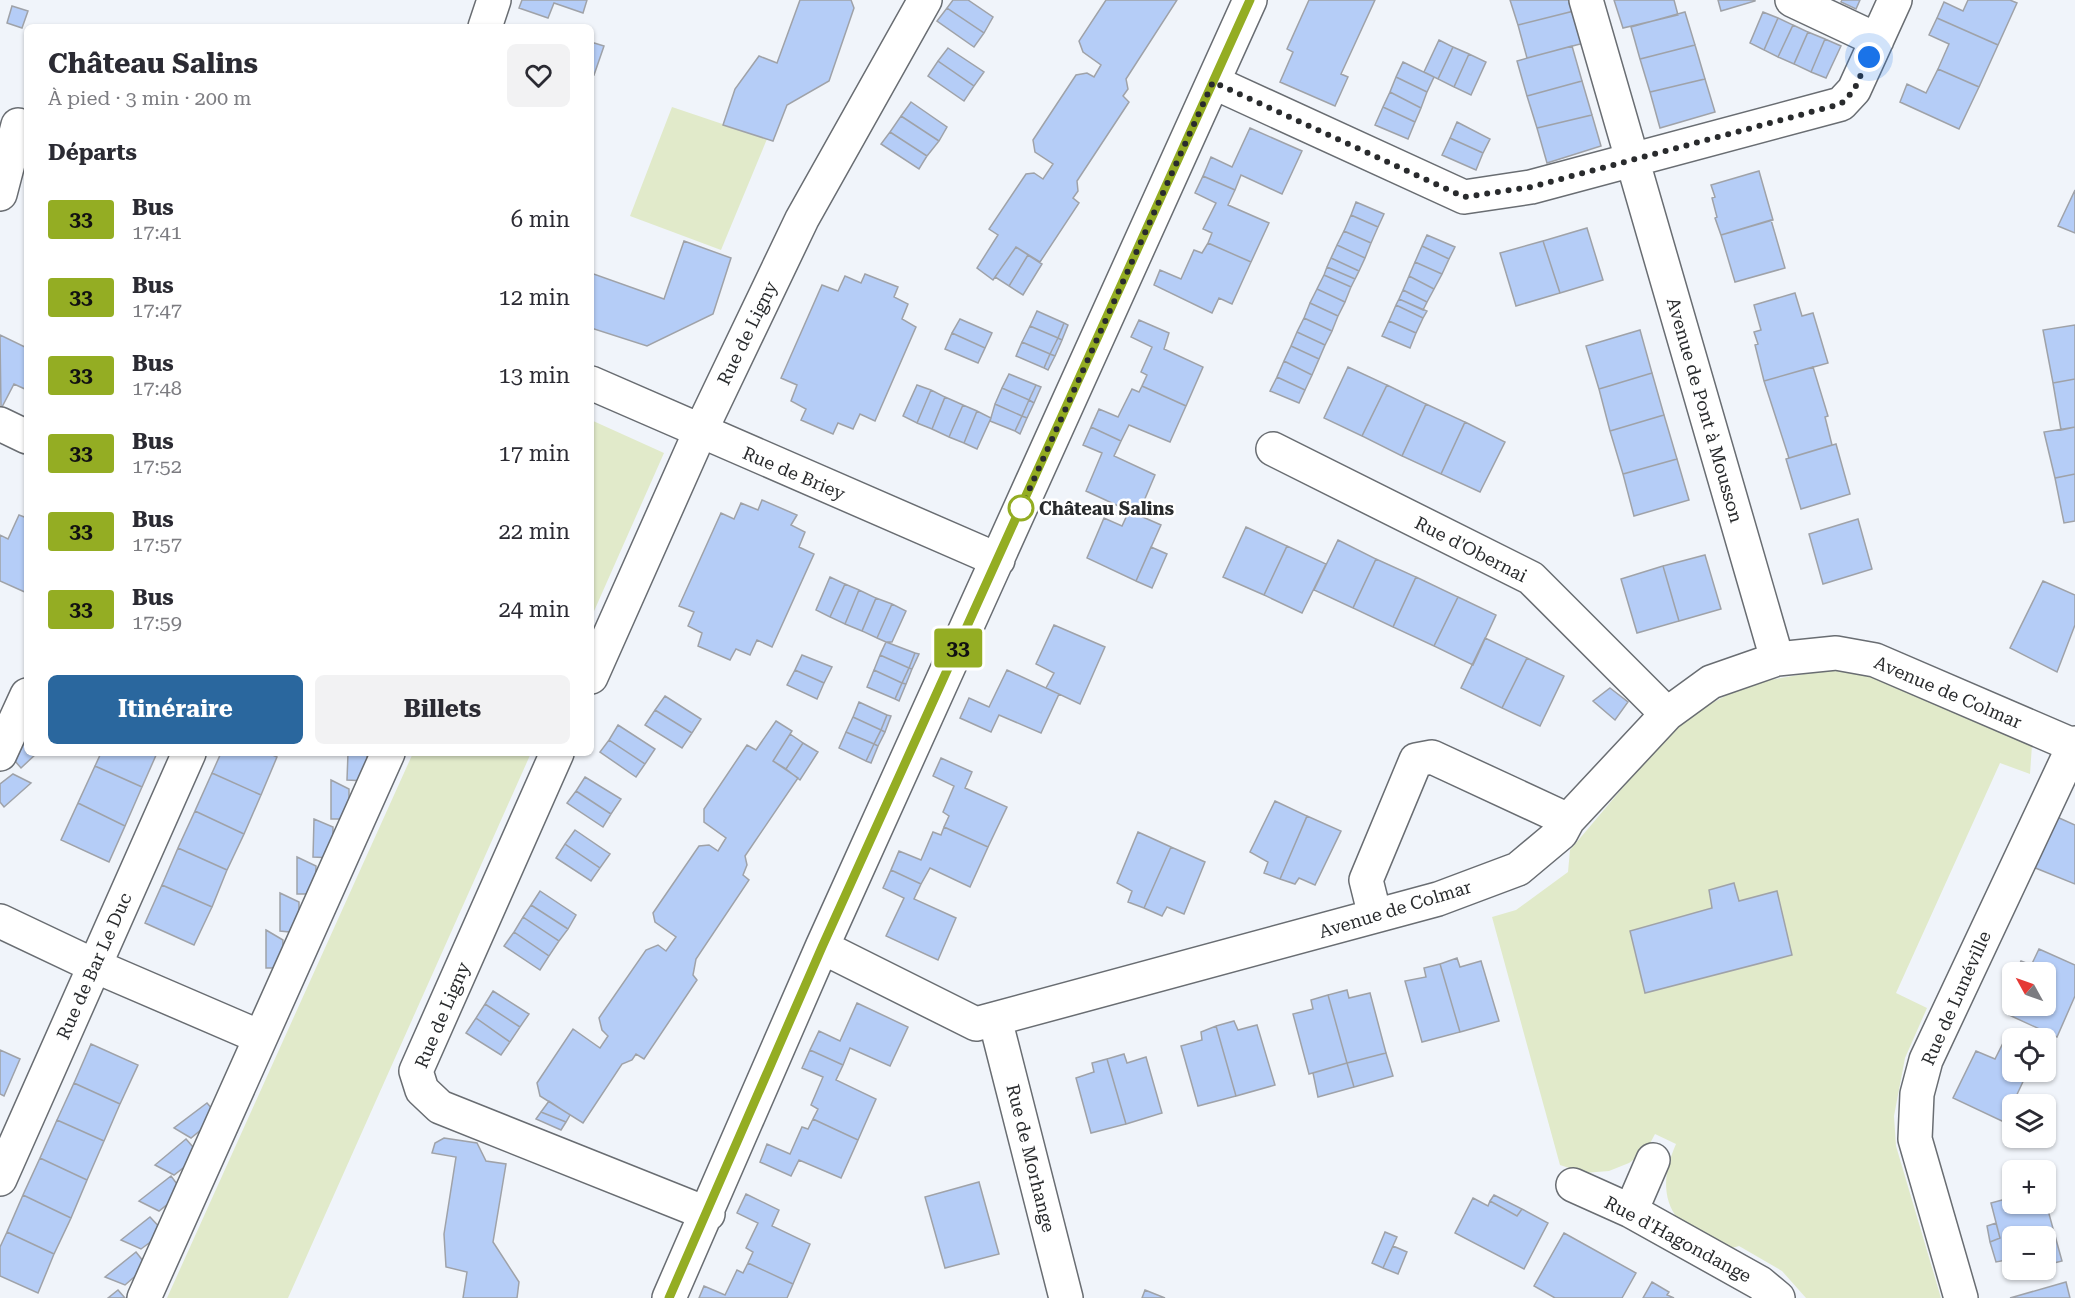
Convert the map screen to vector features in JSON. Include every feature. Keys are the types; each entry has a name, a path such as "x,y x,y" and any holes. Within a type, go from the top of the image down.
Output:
{"street":[{"path":"486,24 494,0"},
{"name":"Rue de Ligny","path":"594,670 700,432 802,219 925,0"},
{"path":"669,1298 708,1214 822,947 1250,0"},
{"name":"Avenue de Pont à Mousson","path":"1586,0 1777,659"},
{"path":"1792,0 1877,40"},
{"path":"1213,82 1464,197 1531,187 1841,104 1854,90 1895,0"},
{"path":"0,194 15,124"},
{"name":"Rue de Briey","path":"594,384 998,560"},
{"path":"0,424 24,436"},
{"name":"Rue d'Obernai","path":"1273,449 1531,578 1667,714"},
{"name":"Avenue de Colmar","path":"822,947 976,1024 1438,899 1518,869 1561,833 1568,820 1667,714 1711,682 1777,659 1836,653 1875,660 2075,745"},
{"path":"0,753 24,701"},
{"name":"Rue de Lunéville","path":"1961,1298 1915,1139 1917,1094 1930,1051 2075,745"},
{"name":"Rue de Bar Le Duc","path":"0,1179 188,756"},
{"path":"144,1298 387,756"},
{"name":"Rue de Ligny","path":"556,756 416,1071 422,1090 440,1107 708,1214"},
{"path":"1375,916 1366,880 1416,760 1432,758 1568,820"},
{"path":"0,921 94,966 260,1037"},
{"name":"Rue de Morhange","path":"995,1018 1066,1298"},
{"path":"1631,1211 1653,1160"},
{"name":"Rue d'Hagondange","path":"1573,1185 1631,1211 1760,1283 1778,1298"}],"green space":[{"path":"672,107 767,139 721,250 630,216"},
{"path":"594,421 664,453 594,611"},
{"path":"1839,668 1864,673 2032,745 2030,774 2000,763 1896,993 1927,1008 1905,1058 1894,1116 1896,1146 1941,1298 1806,1298 1782,1271 1739,1246 1725,1250 1693,1232 1678,1219 1669,1201 1666,1182 1669,1163 1676,1144 1655,1134 1646,1151 1629,1163 1609,1171 1584,1173 1560,1165 1492,917 1516,910 1568,872 1570,850 1669,733 1703,708 1747,684"},
{"path":"412,756 530,756 288,1298 167,1298"}],"building":[{"path":"522,0 587,0 583,13 554,3 548,18 519,8"},
{"path":"800,0 851,0 854,8 829,81 787,105 773,141 723,125 735,89 759,56 777,63"},
{"path":"953,0 968,0 993,17 984,33 947,8"},
{"path":"1106,0 1177,0 1126,79 1128,89 1123,96 1129,102 1077,181 1078,191 1073,198 1079,203 1040,262 1016,247 993,280 977,268 998,235 989,229 1026,174 1034,173 1043,179 1053,164 1035,152 1033,140 1076,75 1087,73 1094,77 1101,65 1083,52 1079,41"},
{"path":"1309,0 1375,0 1341,74 1348,77 1335,106 1280,82 1293,52 1287,49"},
{"path":"1510,0 1571,0 1574,11 1518,25"},
{"path":"1614,0 1674,0 1678,15 1623,28"},
{"path":"1718,0 1755,0 1755,1 1721,11"},
{"path":"1842,0 1860,0 1856,9 1841,2"},
{"path":"1968,0 2010,0 2017,3 1998,45 1937,18 1944,2 1963,11"},
{"path":"12,6 28,11 22,28 7,23"},
{"path":"947,8 984,33 974,47 937,21"},
{"path":"1574,11 1584,43 1527,58 1518,25"},
{"path":"1685,12 1695,45 1640,59 1631,27"},
{"path":"1763,12 1778,18 1764,50 1750,43"},
{"path":"1778,18 1793,25 1778,57 1764,50"},
{"path":"1937,18 1998,45 1979,87 1938,69 1949,44 1929,35"},
{"path":"1793,25 1808,32 1794,64 1778,57"},
{"path":"1808,32 1825,39 1811,72 1794,64"},
{"path":"1825,39 1841,46 1826,78 1811,72"},
{"path":"1439,40 1453,47 1438,79 1424,72"},
{"path":"594,43 604,46 594,75"},
{"path":"1695,45 1705,79 1650,92 1640,59"},
{"path":"1572,46 1582,81 1527,96 1517,61"},
{"path":"1453,47 1469,54 1454,87 1438,79"},
{"path":"948,48 984,72 974,86 938,61"},
{"path":"1469,54 1486,62 1471,95 1454,87"},
{"path":"938,61 974,86 964,101 928,76"},
{"path":"1403,62 1434,77 1427,92 1396,77"},
{"path":"1938,69 1979,87 1959,129 1900,102 1907,84 1926,93"},
{"path":"1396,77 1427,92 1421,108 1390,92"},
{"path":"1705,79 1715,112 1660,128 1650,92"},
{"path":"1582,81 1592,115 1537,128 1527,96"},
{"path":"1390,92 1421,108 1415,122 1383,107"},
{"path":"911,102 947,127 939,141 901,116"},
{"path":"1383,107 1415,122 1408,139 1375,125"},
{"path":"1592,115 1601,146 1547,163 1537,128"},
{"path":"901,116 939,141 927,156 890,132"},
{"path":"1457,122 1490,139 1483,153 1450,138"},
{"path":"1250,128 1302,151 1282,194 1241,175 1235,190 1203,176 1211,157 1232,167"},
{"path":"890,132 927,156 919,169 881,144"},
{"path":"1450,138 1483,153 1476,170 1442,155"},
{"path":"1759,171 1773,220 1721,235 1715,218 1717,217 1712,198 1715,197 1711,185"},
{"path":"1203,176 1235,190 1228,205 1269,223 1251,262 1208,243 1212,233 1203,229 1216,203 1195,193"},
{"path":"2075,190 2075,233 2058,226"},
{"path":"1356,202 1384,214 1378,227 1351,215"},
{"path":"1351,215 1378,227 1371,243 1344,231"},
{"path":"1771,220 1785,268 1735,282 1721,235"},
{"path":"1587,228 1603,280 1560,293 1543,241"},
{"path":"1344,231 1371,243 1365,258 1337,245"},
{"path":"1427,235 1455,247 1449,259 1422,246"},
{"path":"684,241 731,258 713,314 647,346 594,329 594,274 664,299"},
{"path":"1543,241 1560,293 1516,306 1500,253"},
{"path":"1208,243 1251,262 1232,304 1219,298 1212,313 1154,285 1160,270 1181,279 1194,250 1202,253"},
{"path":"1337,245 1365,258 1359,271 1331,258"},
{"path":"1422,246 1449,259 1442,274 1415,262"},
{"path":"1016,247 1028,255 1009,286 995,277"},
{"path":"1028,255 1042,264 1023,295 1009,286"},
{"path":"1331,258 1359,271 1355,279 1327,267"},
{"path":"1415,262 1442,274 1434,289 1409,276"},
{"path":"1327,267 1355,279 1351,287 1324,275"},
{"path":"865,274 898,287 894,297 908,304 902,319 916,327 875,421 860,414 853,429 838,423 833,434 801,420 806,409 791,401 797,385 781,378 822,285 838,291 845,276 861,283"},
{"path":"1324,275 1351,287 1345,302 1317,289"},
{"path":"1409,276 1434,289 1427,302 1403,290"},
{"path":"1317,289 1345,302 1338,316 1310,303"},
{"path":"1403,290 1427,302 1423,310 1399,299"},
{"path":"1795,293 1802,316 1813,313 1828,363 1764,381 1755,345 1758,344 1754,332 1761,330 1754,305"},
{"path":"1399,299 1427,311 1423,318 1396,305"},
{"path":"1310,303 1338,316 1332,331 1304,318"},
{"path":"1396,305 1423,318 1416,333 1389,321"},
{"path":"1037,311 1064,323 1058,338 1030,326"},
{"path":"1304,318 1332,331 1325,345 1297,332"},
{"path":"960,319 992,333 985,348 952,333"},
{"path":"1139,320 1169,333 1164,349 1203,367 1186,406 1142,386 1147,375 1141,372 1152,347 1131,337"},
{"path":"1389,321 1416,333 1410,348 1382,336"},
{"path":"1064,323 1068,325 1062,340 1058,338"},
{"path":"2075,325 2075,379 2053,383 2043,330"},
{"path":"1030,326 1058,338 1050,354 1022,342"},
{"path":"1640,330 1652,373 1599,389 1586,346"},
{"path":"1297,332 1325,345 1319,359 1291,346"},
{"path":"952,333 985,348 978,363 945,349"},
{"path":"0,335 24,347 24,389 14,384 1,409"},
{"path":"1058,338 1062,340 1055,356 1050,354"},
{"path":"1022,342 1050,354 1044,368 1016,356"},
{"path":"1291,346 1319,359 1312,375 1284,361"},
{"path":"1050,354 1055,356 1048,370 1044,368"},
{"path":"1284,361 1312,375 1305,390 1277,377"},
{"path":"1348,367 1387,385 1362,436 1324,418"},
{"path":"1813,367 1828,416 1825,417 1832,445 1789,458 1764,381"},
{"path":"1652,373 1664,415 1610,431 1599,389"},
{"path":"1009,374 1036,385 1029,400 1002,388"},
{"path":"1277,377 1305,390 1299,403 1270,391"},
{"path":"2075,379 2075,427 2061,430 2053,383"},
{"path":"917,385 931,390 917,423 903,416"},
{"path":"1036,385 1041,387 1034,403 1029,400"},
{"path":"1387,385 1426,404 1402,456 1362,436"},
{"path":"1142,386 1186,406 1170,442 1129,425 1121,441 1091,427 1099,409 1118,417 1132,389 1139,392"},
{"path":"1002,388 1029,400 1022,416 995,404"},
{"path":"931,390 945,397 932,429 917,423"},
{"path":"945,397 963,405 949,437 932,429"},
{"path":"1029,400 1034,403 1027,418 1022,416"},
{"path":"995,404 1022,416 1015,431 990,421"},
{"path":"1426,404 1465,422 1441,474 1402,456"},
{"path":"963,405 977,411 964,443 949,437"},
{"path":"977,411 991,418 977,449 964,443"},
{"path":"1664,415 1677,459 1623,474 1610,431"},
{"path":"1022,416 1027,418 1020,434 1015,431"},
{"path":"1465,422 1505,442 1480,492 1441,474"},
{"path":"1091,427 1121,441 1114,456 1155,475 1138,515 1086,491 1102,453 1083,445"},
{"path":"2075,427 2075,474 2055,478 2044,432"},
{"path":"1836,444 1850,494 1801,509 1786,459"},
{"path":"1677,459 1689,500 1634,516 1623,474"},
{"path":"2075,474 2075,521 2064,523 2055,478"},
{"path":"762,500 797,515 791,525 805,532 799,547 814,554 772,647 757,640 750,655 736,649 730,660 698,646 702,633 688,626 694,612 679,606 721,513 734,519 741,503 758,510"},
{"path":"1129,511 1161,525 1136,581 1087,558 1104,518 1122,526"},
{"path":"19,515 24,517 24,592 0,581 0,535 8,539"},
{"path":"1858,519 1872,569 1823,584 1809,534"},
{"path":"1246,527 1287,546 1264,595 1223,577"},
{"path":"1338,540 1376,559 1353,608 1314,590"},
{"path":"1287,546 1326,564 1302,613 1264,595"},
{"path":"1151,547 1167,554 1152,588 1136,581"},
{"path":"1705,555 1721,609 1679,621 1663,566"},
{"path":"1376,559 1416,577 1393,627 1353,608"},
{"path":"1663,566 1679,621 1637,633 1621,579"},
{"path":"830,577 845,584 830,617 816,610"},
{"path":"1416,577 1458,597 1434,646 1393,627"},
{"path":"2043,581 2075,595 2075,625 2057,672 2010,648"},
{"path":"845,584 859,590 845,624 830,617"},
{"path":"859,590 876,598 862,631 845,624"},
{"path":"1458,597 1496,615 1473,665 1434,646"},
{"path":"876,598 892,604 877,638 862,631"},
{"path":"892,604 906,611 892,642 886,642 877,638"},
{"path":"1054,625 1105,647 1080,704 1046,688 1054,673 1036,664"},
{"path":"1485,638 1527,658 1502,708 1461,688"},
{"path":"886,642 915,653 909,668 880,655"},
{"path":"915,653 919,654 912,669 909,668"},
{"path":"802,655 832,667 824,683 795,670"},
{"path":"880,655 909,668 902,683 874,670"},
{"path":"1527,658 1564,676 1540,726 1502,708"},
{"path":"909,668 912,669 906,684 902,683"},
{"path":"795,670 824,683 817,699 787,685"},
{"path":"874,670 902,683 895,699 867,687"},
{"path":"1007,670 1059,694 1041,733 999,715 991,732 960,718 969,698 989,707"},
{"path":"902,683 906,684 899,701 895,699"},
{"path":"1610,688 1628,702 1615,720 1593,701"},
{"path":"665,696 701,719 692,733 655,710"},
{"path":"859,702 887,715 881,730 853,717"},
{"path":"655,710 692,733 682,748 645,725"},
{"path":"887,715 891,716 885,732 881,730"},
{"path":"853,717 881,730 874,744 846,732"},
{"path":"776,721 792,731 773,761 798,778 745,856 747,865 743,875 749,880 696,959 693,975 697,980 644,1059 636,1054 632,1060 622,1064 583,1123 540,1096 537,1083 573,1029 600,1048 608,1036 602,1030 599,1018 646,950 658,945 666,951 676,937 655,922 653,913 699,846 709,845 718,851 726,838 704,822 704,809 747,745 756,750"},
{"path":"618,725 655,749 645,764 609,740"},
{"path":"881,730 885,732 878,746 874,744"},
{"path":"846,732 874,744 866,761 839,748"},
{"path":"790,734 803,743 786,769 773,761"},
{"path":"24,740 24,756 34,756 21,768 9,754"},
{"path":"609,740 645,764 636,777 600,752"},
{"path":"803,743 818,752 800,780 786,769"},
{"path":"874,744 878,746 871,763 866,761"},
{"path":"100,756 156,756 142,787 95,766"},
{"path":"220,756 277,757 261,795 212,773"},
{"path":"348,756 367,756 367,781 347,780"},
{"path":"941,758 972,772 965,788 1007,807 988,847 944,827 949,816 943,812 954,786 933,776"},
{"path":"95,766 142,787 125,826 78,803"},
{"path":"212,773 261,795 244,834 195,811"},
{"path":"13,774 31,783 4,807 0,802 0,784"},
{"path":"585,777 621,799 611,814 576,791"},
{"path":"331,780 349,789 349,819 331,819"},
{"path":"576,791 611,814 603,827 567,803"},
{"path":"1275,801 1307,816 1280,879 1264,873 1268,862 1250,852"},
{"path":"78,803 125,826 109,862 61,840"},
{"path":"195,811 244,834 227,870 178,848"},
{"path":"1307,816 1341,831 1315,885 1299,878 1295,884 1280,879"},
{"path":"2057,817 2075,825 2075,884 2033,867"},
{"path":"314,819 333,827 333,858 313,857"},
{"path":"944,827 988,847 970,887 930,868 921,884 891,870 899,851 921,860 933,832 941,835"},
{"path":"575,830 610,854 600,868 565,844"},
{"path":"1138,832 1171,847 1144,908 1128,902 1132,891 1117,883"},
{"path":"565,844 600,868 591,881 556,858"},
{"path":"1171,847 1205,862 1184,914 1167,907 1162,916 1144,908"},
{"path":"178,848 227,870 212,907 162,885"},
{"path":"297,857 316,866 315,894 297,894"},
{"path":"891,870 921,884 914,899 956,918 938,960 886,936 904,898 883,888"},
{"path":"1734,883 1739,901 1777,891 1792,955 1645,993 1630,931 1712,908 1709,890"},
{"path":"162,885 212,907 194,945 145,923"},
{"path":"540,891 576,915 568,929 531,905"},
{"path":"280,893 299,902 299,933 280,931"},
{"path":"531,905 568,929 559,941 523,917"},
{"path":"523,917 559,941 549,956 514,932"},
{"path":"266,930 283,940 282,968 266,968"},
{"path":"514,932 549,956 540,970 504,946"},
{"path":"2039,949 2075,965 2075,996 2057,1037 2056,1028 2037,1028 2011,1016 2056,1016 2056,962 2033,962"},
{"path":"1457,958 1460,967 1481,961 1499,1021 1460,1032 1440,964"},
{"path":"1440,964 1460,1032 1422,1042 1405,981 1426,977 1424,968"},
{"path":"1347,990 1349,998 1370,993 1386,1053 1347,1063 1328,995"},
{"path":"493,991 529,1014 520,1027 485,1004"},
{"path":"1328,995 1347,1063 1309,1074 1293,1014 1313,1009 1311,1000"},
{"path":"857,1003 908,1027 890,1066 850,1048 843,1065 810,1050 819,1031 840,1041"},
{"path":"485,1004 520,1027 510,1042 476,1018"},
{"path":"476,1018 510,1042 501,1055 466,1033"},
{"path":"1234,1021 1238,1030 1257,1025 1275,1085 1236,1096 1216,1026"},
{"path":"1216,1026 1236,1096 1198,1106 1181,1046 1202,1040 1201,1032"},
{"path":"91,1044 138,1065 120,1104 74,1083"},
{"path":"2002,1045 2002,1082 2023,1082 2017,1094 2002,1094 2002,1121 1953,1098 1976,1051 1995,1059"},
{"path":"0,1050 20,1059 4,1096 0,1094"},
{"path":"810,1050 843,1065 836,1080 876,1099 858,1140 813,1119 818,1109 811,1105 823,1077 802,1068"},
{"path":"1386,1053 1393,1076 1354,1087 1347,1063"},
{"path":"1124,1054 1127,1063 1146,1057 1162,1113 1126,1124 1107,1059"},
{"path":"1107,1059 1126,1124 1091,1133 1076,1078 1094,1072 1092,1063"},
{"path":"1347,1063 1354,1087 1318,1097 1313,1073"},
{"path":"74,1083 120,1104 104,1141 57,1120"},
{"path":"549,1101 570,1115 566,1122 541,1112"},
{"path":"207,1103 218,1116 191,1138 174,1128"},
{"path":"541,1112 566,1122 561,1130 536,1119"},
{"path":"813,1119 858,1140 841,1178 799,1160 791,1176 760,1162 767,1144 790,1154 802,1127 808,1129"},
{"path":"57,1120 104,1141 87,1180 40,1158"},
{"path":"444,1138 477,1143 486,1161 506,1164 493,1242 519,1282 517,1298 463,1298 467,1272 446,1267 444,1234 456,1157 432,1153 435,1143"},
{"path":"186,1139 200,1155 174,1175 155,1165"},
{"path":"40,1158 87,1180 71,1218 23,1195"},
{"path":"171,1176 183,1192 159,1211 139,1201"},
{"path":"979,1182 999,1254 945,1268 925,1197"},
{"path":"746,1194 779,1210 772,1226 810,1244 793,1284 748,1263 753,1252 746,1248 758,1223 737,1213"},
{"path":"23,1195 71,1218 54,1254 7,1232"},
{"path":"1494,1195 1522,1209 1517,1216 1490,1201"},
{"path":"1473,1198 1488,1206 1490,1201 1517,1216 1522,1209 1548,1223 1524,1269 1455,1233"},
{"path":"2002,1200 2002,1214 2049,1214 2052,1226 2002,1226 2002,1261 1996,1262 1990,1242 2000,1238 1991,1203"},
{"path":"150,1217 164,1232 141,1249 121,1240"},
{"path":"1996,1223 2000,1238 1990,1242 1987,1226"},
{"path":"7,1232 54,1254 38,1293 0,1276 0,1247"},
{"path":"1385,1232 1397,1237 1383,1268 1372,1263"},
{"path":"1564,1233 1636,1273 1622,1298 1555,1298 1534,1286"},
{"path":"2056,1239 2062,1261 2056,1262"},
{"path":"1393,1246 1407,1252 1398,1274 1383,1268"},
{"path":"136,1252 147,1266 125,1285 105,1277"},
{"path":"748,1263 793,1284 787,1298 699,1298 704,1286 725,1295 737,1270 743,1273"},
{"path":"1652,1282 1669,1292 1667,1295 1674,1298 1643,1298"},
{"path":"2066,1282 2070,1298 2010,1298"},
{"path":"118,1290 125,1298 108,1298"},
{"path":"1145,1290 1165,1298 1142,1298"}],"bus line":[{"name":"33","path":"669,1298 708,1214 822,947 1250,0"}],"place":[{"name":"Château Salins","path":"1021,508"}],"route":[{"path":"1021,508 1213,82 1464,197 1531,187 1841,104 1854,90 1869,57"}]}
